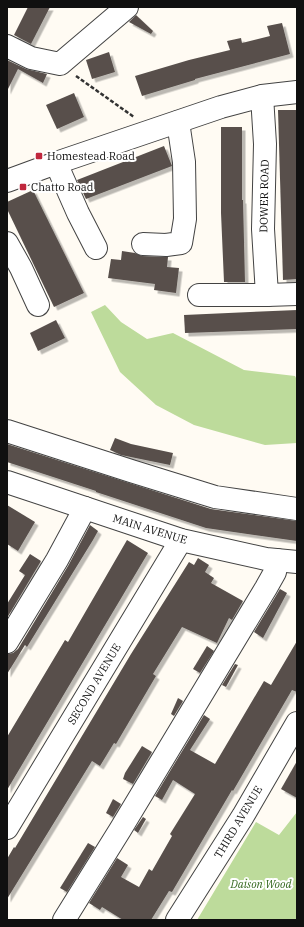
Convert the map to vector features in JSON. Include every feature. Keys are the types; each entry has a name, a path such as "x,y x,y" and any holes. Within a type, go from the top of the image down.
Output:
{"street":[{"path":"7,46 31,58 60,64 127,7"},
{"path":"7,181 56,162 221,108 262,96 297,92"},
{"name":"DOWER ROAD","path":"262,96 265,144 263,229 267,295"},
{"path":"143,244 166,245 181,243 185,219 184,162 178,122"},
{"path":"56,162 78,213 96,248"},
{"path":"7,243 21,268 38,306"},
{"path":"199,295 297,294"},
{"path":"7,431 214,497 297,508"},
{"name":"MAIN AVENUE","path":"7,482 181,540 266,559 287,561"},
{"path":"7,642 57,560 85,508"},
{"name":"SECOND AVENUE","path":"7,828 181,540"},
{"path":"64,920 120,830 275,572 287,561"},
{"name":"THIRD AVENUE","path":"177,920 243,816 297,722"}],"path":[{"path":"60,64 152,130"}],"green space":[{"path":"105,305 121,322 147,339 173,333 244,370 295,376 297,380 297,443 265,445 194,425 156,405 120,372 91,312"},
{"name":"Daison Wood","path":"297,812 297,920 197,920 256,822 279,835"}],"building":[{"path":"28,7 50,7 31,44 14,35"},
{"path":"136,15 153,31 151,34 129,22"},
{"path":"282,23 290,54 195,79 142,96 135,76 230,50 227,41 241,38 242,43 270,36 267,26"},
{"path":"109,52 115,72 92,79 86,60"},
{"path":"7,60 26,69 47,74 43,83 18,69 7,91"},
{"path":"74,93 84,117 57,129 46,105"},
{"path":"278,110 297,110 297,279 283,280"},
{"path":"221,127 242,127 242,200 245,282 224,282 221,213"},
{"path":"164,146 172,166 86,199 77,180"},
{"path":"33,190 84,293 54,307 7,209 7,202"},
{"path":"122,251 135,253 142,256 168,257 167,267 179,268 176,293 154,290 155,284 108,278 111,259 121,260"},
{"path":"297,310 297,329 185,333 184,315"},
{"path":"56,320 65,338 38,351 30,333"},
{"path":"115,438 131,444 173,453 170,465 121,455 110,450"},
{"path":"7,444 211,509 297,521 297,541 206,528 96,492 7,462"},
{"path":"7,505 35,522 18,551 7,544"},
{"path":"90,525 98,531 93,540 27,647 25,645 7,674 7,654 13,653 18,649 68,566"},
{"path":"127,540 148,553 7,790 7,737 65,640 68,642"},
{"path":"30,554 41,561 7,618 7,604 25,575 19,571"},
{"path":"198,558 209,565 205,572 214,578 211,583 243,601 232,620 229,618 217,643 182,627 153,674 156,676 116,744 114,743 100,766 92,761 7,899 7,859 131,654 189,562 194,565"},
{"path":"280,589 287,593 263,638 254,632"},
{"path":"297,641 297,692 292,690 172,892 169,891 151,920 123,920 102,907 100,910 89,903 117,858 128,865 121,877 139,887 149,869 152,871 172,836 170,834 195,794 173,780 162,800 155,796 204,715 210,719 190,750 215,764 264,681 271,685"},
{"path":"207,646 214,651 200,673 193,669"},
{"path":"235,664 238,665 226,687 222,685"},
{"path":"178,698 183,701 174,716 171,714"},
{"path":"142,746 152,752 133,784 123,779 125,773"},
{"path":"297,761 297,798 281,789"},
{"path":"113,799 121,804 113,817 106,813"},
{"path":"143,817 146,819 138,833 134,830"},
{"path":"88,843 95,847 67,892 60,888"}],"place":[{"name":"Homestead Road","path":"39,156"},
{"name":"Chatto Road","path":"23,187"}]}
